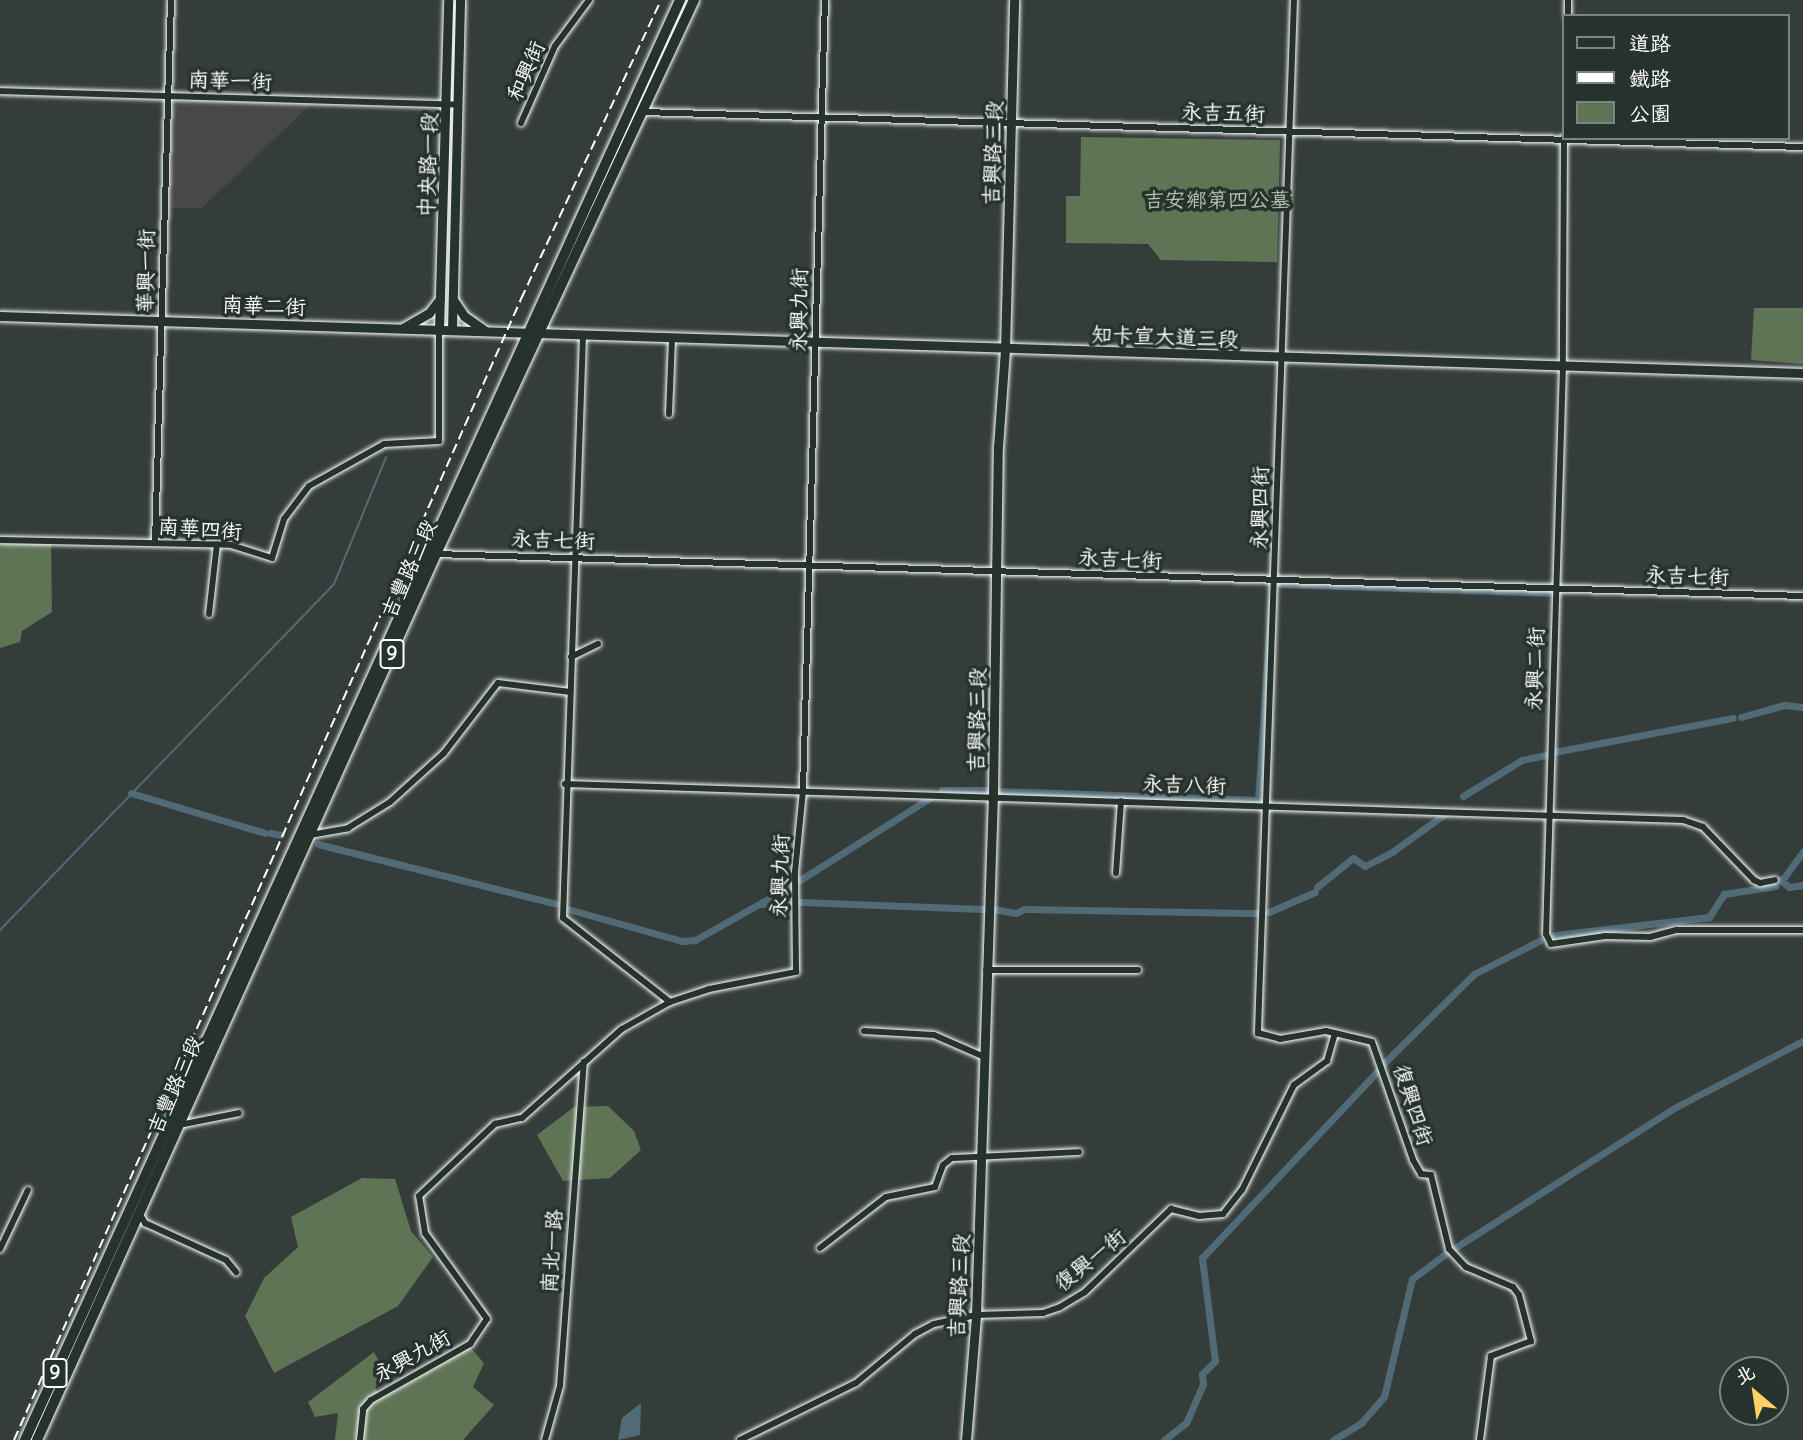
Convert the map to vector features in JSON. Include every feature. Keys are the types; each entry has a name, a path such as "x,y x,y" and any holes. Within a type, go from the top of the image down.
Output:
{"main road":[{"name":"吉豐路三段","path":"134,1209 177,1126 310,835 680,0"},
{"name":"吉豐路三段","path":"90,1307 307,813 532,335 643,112 694,0"},
{"path":"307,813 318,816"},
{"name":"9","path":"24,1440 90,1307"},
{"name":"9","path":"37,1440 90,1307"}],"street":[{"name":"華興一街","path":"155,543 171,0"},
{"name":"中央路一段","path":"439,330 448,0"},
{"name":"中央路一段","path":"452,330 460,0"},
{"name":"和興街","path":"521,123 555,46 589,0"},
{"name":"永興九街","path":"360,1440 363,1409 371,1400 470,1344 487,1320 425,1233 419,1196 495,1124 522,1118 622,1029 670,1002 709,989 796,972 795,872 803,791 811,564 825,0"},
{"name":"吉興路三段","path":"966,1440 976,1315 1014,0"},
{"name":"永興四街","path":"1260,1017 1294,0"},
{"name":"南華一街","path":"0,91 459,105"},
{"name":"永吉五街","path":"643,112 1562,140"},
{"name":"永吉五街","path":"1564,140 1803,147"},
{"name":"永興二街","path":"1564,140 1563,366 1545,922 1551,944 1605,936 1650,937 1677,930 1803,930"},
{"path":"403,328 429,313 442,297"},
{"path":"454,300 464,316 485,331"},
{"name":"南華二街","path":"0,316 403,328 532,335"},
{"name":"南華四街","path":"0,540 217,544 272,558 284,519 309,486 384,444 439,441 439,330"},
{"name":"知卡宣大道三段","path":"532,335 1803,373"},
{"path":"583,336 565,784 563,918 670,1002"},
{"path":"669,414 672,340"},
{"path":"209,614 217,544"},
{"name":"永吉七街","path":"436,554 997,570 1276,582 1803,596"},
{"path":"571,657 597,644"},
{"path":"310,835 348,828 390,802 444,753 498,683 570,692"},
{"name":"永吉八街","path":"565,784 1548,813 1696,823 1754,880 1775,880"},
{"path":"1116,873 1121,801"},
{"path":"986,970 1138,970"},
{"name":"復興四街","path":"1260,1017 1261,1035 1280,1039 1313,1030 1372,1042 1413,1160 1421,1174 1431,1175 1449,1250 1466,1267 1513,1287 1518,1295 1531,1340 1495,1350 1491,1356 1480,1440"},
{"path":"864,1031 934,1035 984,1057"},
{"name":"復興一街","path":"740,1440 856,1383 925,1328 976,1315 1043,1313 1060,1307 1085,1292 1171,1209 1199,1216 1223,1214 1231,1208 1294,1085 1327,1061 1335,1033"},
{"name":"南北一路","path":"545,1440 560,1386 584,1062"},
{"path":"177,1126 239,1113"},
{"path":"820,1248 886,1197 935,1187 946,1160 981,1154 1079,1152"},
{"path":"0,1249 28,1190"},
{"path":"134,1209 145,1223 226,1260 236,1272"}],"shaded area":[{"path":"172,99 312,103 202,208 169,208"}],"green space":[{"name":"吉安鄉第四公墓","path":"1081,137 1280,140 1277,262 1161,260 1148,244 1066,243 1066,196 1080,196"},
{"path":"1754,308 1803,308 1803,364 1751,360"},
{"path":"51,543 52,612 22,631 20,642 0,648 0,544"},
{"path":"608,1106 634,1131 641,1150 610,1178 563,1181 537,1135 574,1107"},
{"path":"362,1178 395,1179 411,1231 433,1257 398,1306 274,1373 245,1316 264,1278 298,1247 291,1217"},
{"path":"469,1346 484,1363 473,1387 494,1405 463,1440 335,1440 338,1413 315,1417 308,1402 374,1352 384,1371 375,1388 379,1393"}],"water":[{"path":"641,1403 640,1435 618,1440 622,1418"}],"waterway":[{"path":"0,930 334,584 386,457"},
{"path":"1281,584 1547,593"},
{"path":"998,791 1258,800 1271,602"},
{"path":"1741,717 1784,705 1803,707"},
{"path":"1554,752 1733,718"},
{"path":"1463,796 1522,760 1546,755"},
{"path":"942,790 985,790"},
{"path":"131,793 265,833"},
{"path":"800,880 933,796"},
{"path":"1317,887 1353,858 1365,866 1392,852 1446,813"},
{"path":"271,833 281,835"},
{"path":"318,844 556,904"},
{"path":"1783,879 1803,851"},
{"path":"1780,880 1789,887 1803,885"},
{"path":"564,908 682,941 695,940 793,885"},
{"path":"1555,935 1709,917 1724,894 1775,886"},
{"path":"1269,912 1315,892"},
{"path":"801,902 982,909"},
{"path":"762,904 793,904"},
{"path":"993,909 1016,913 1024,909 1262,913"},
{"path":"1383,1064 1474,974 1539,941"},
{"path":"1453,1249 1676,1107 1803,1041"},
{"path":"1164,1440 1186,1423 1203,1384 1202,1374 1215,1361 1202,1258 1382,1066"},
{"path":"1333,1440 1361,1423 1384,1397 1412,1279 1448,1252"}],"railway":[{"path":"14,1440 521,299 661,0"}]}
